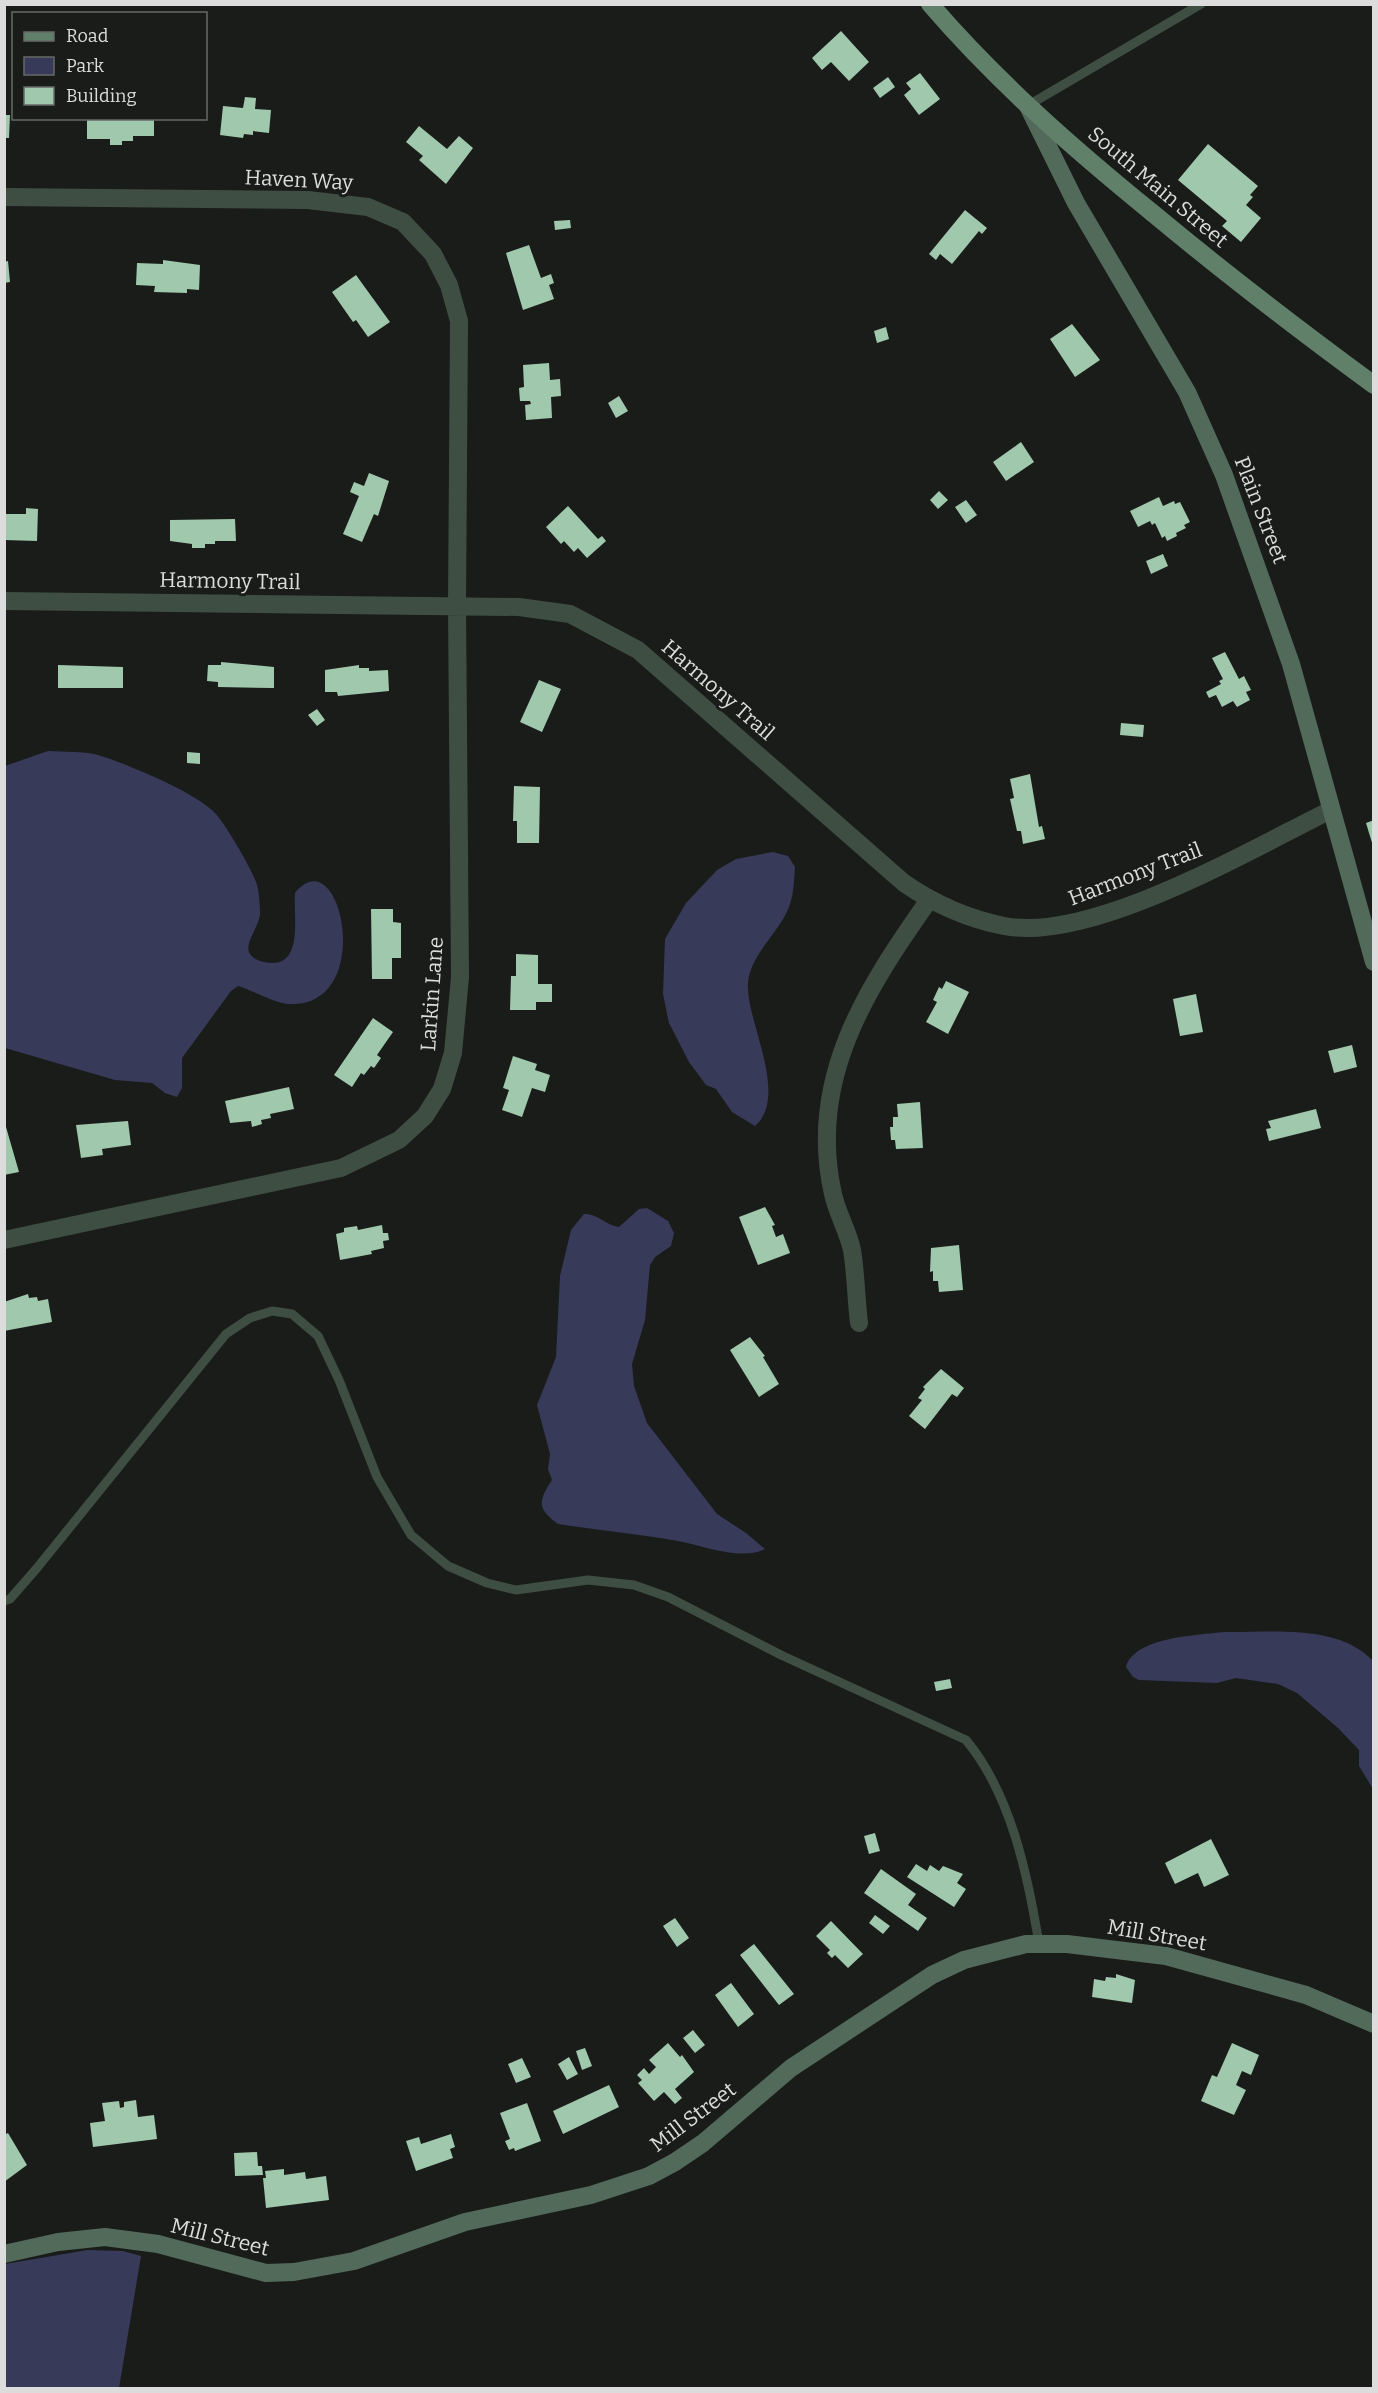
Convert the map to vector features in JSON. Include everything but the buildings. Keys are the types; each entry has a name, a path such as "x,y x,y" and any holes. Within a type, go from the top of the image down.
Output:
{"main road":[{"name":"South Main Street","path":"930,4 1002,83 1107,176 1248,291 1374,385"}],"street":[{"name":"Plain Street","path":"1027,106 1076,203 1163,348 1206,431 1274,609 1374,962"},
{"name":"Haven Way","path":"4,197 308,200 368,207 403,222 433,254 449,285 459,321 457,606"},
{"name":"Harmony Trail","path":"4,601 519,607 570,615 639,650 865,851 929,900 1005,926 1038,927 1073,924 1106,914 1188,880 1331,810"},
{"name":"Larkin Lane","path":"4,1240 341,1168 399,1140 425,1116 442,1089 453,1053 460,977 457,606"},
{"path":"859,1323 852,1250 833,1194 826,1142 832,1080 848,1034 885,962 929,900"},
{"name":"Mill Street","path":"4,2253 58,2242 105,2237 158,2244 266,2273 294,2272 354,2261 465,2222 591,2195 649,2176 675,2162 703,2143 790,2068 932,1975 964,1960 1026,1944 1115,1948 1177,1958 1306,1995 1374,2024"}],"lane":[{"path":"1027,106 1201,4"},
{"path":"4,1601 10,1599 37,1568 225,1334 250,1318 272,1311 292,1314 318,1336 339,1380 377,1477 411,1535 448,1566 487,1582 516,1590 588,1580 634,1585 668,1597 781,1655 966,1740 979,1756 1011,1829 1032,1899 1039,1944"}],"green space":[{"path":"48,751 86,753 110,759 175,787 213,811 237,845 257,885 259,921 248,948 250,954 255,958 264,962 277,963 286,958 291,950 295,927 295,893 312,882 326,887 337,904 342,928 342,955 334,980 317,998 290,1004 278,1002 238,986 231,991 182,1058 182,1088 177,1097 165,1093 152,1083 115,1080 5,1048 5,766"},
{"path":"773,852 788,856 795,867 790,904 758,956 749,978 750,1006 768,1080 768,1098 764,1113 755,1126 732,1112 716,1089 706,1085 689,1062 669,1023 663,994 665,939 686,903 717,870 736,859"},
{"path":"647,1208 668,1221 674,1233 671,1246 655,1257 650,1265 645,1320 632,1364 634,1386 647,1423 717,1514 765,1549 744,1554 733,1553 688,1543 558,1524 543,1509 542,1499 552,1480 548,1469 550,1454 537,1405 556,1357 560,1276 571,1230 584,1214 619,1227 639,1209"},
{"path":"1224,1632 1282,1632 1323,1636 1342,1641 1359,1650 1374,1662 1373,1789 1359,1766 1359,1750 1338,1728 1297,1693 1278,1684 1236,1678 1217,1683 1139,1680 1133,1677 1126,1667 1131,1657 1141,1649 1168,1639"},
{"path":"88,2250 123,2251 141,2256 119,2388 5,2388 5,2264"}]}
